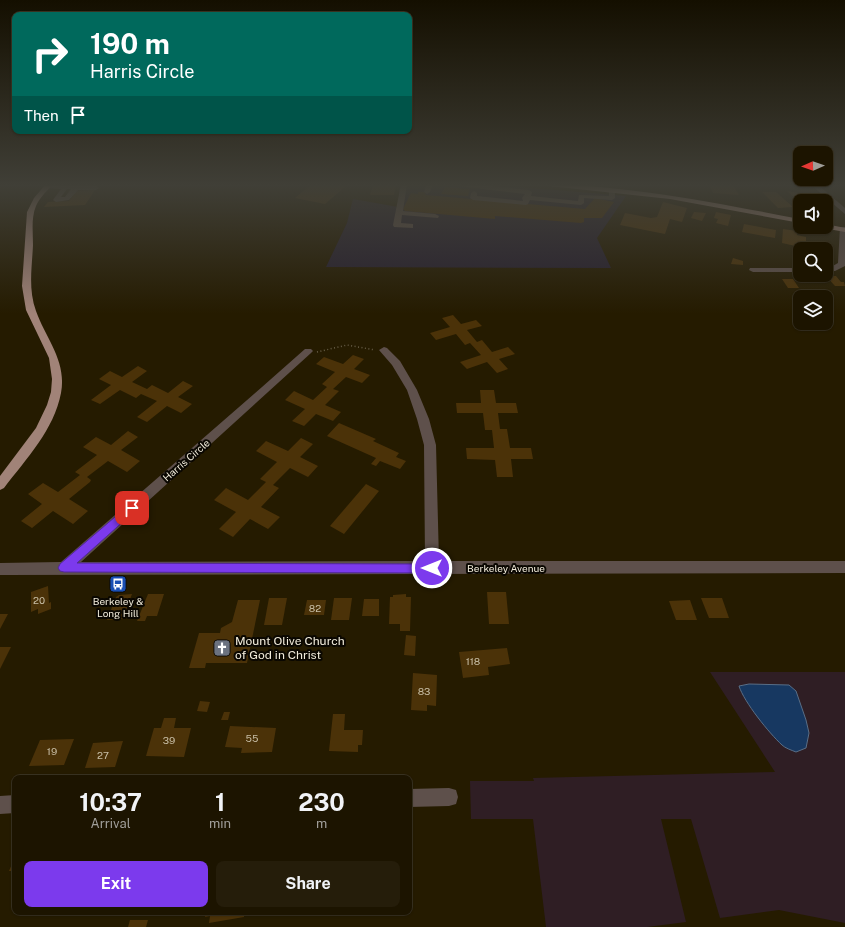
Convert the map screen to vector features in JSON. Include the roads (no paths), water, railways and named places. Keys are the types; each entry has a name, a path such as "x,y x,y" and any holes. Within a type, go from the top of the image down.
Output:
{"main road":[{"path":"0,485 30,447 41,429 56,392 57,372 55,360 32,315 28,300 27,287 30,227"},
{"path":"834,227 844,229"}],"street":[{"path":"833,268 842,264 844,229"},
{"path":"753,270 793,270"},
{"path":"384,350 396,363 412,390 423,419 430,445 432,568"},
{"name":"Harris Circle","path":"64,568 266,390 308,351"},
{"name":"Berkeley Avenue","path":"0,569 845,567"},
{"path":"412,798 449,797"},
{"path":"0,804 12,804"}],"water":[{"path":"749,684 789,685 796,691 809,733 806,748 796,752 790,750 783,746 770,733 751,709 739,686"}],"place":[{"name":"Berkeley & Long Hill","path":"118,584"},
{"name":"Mount Olive Church of God in Christ","path":"222,648"}]}
